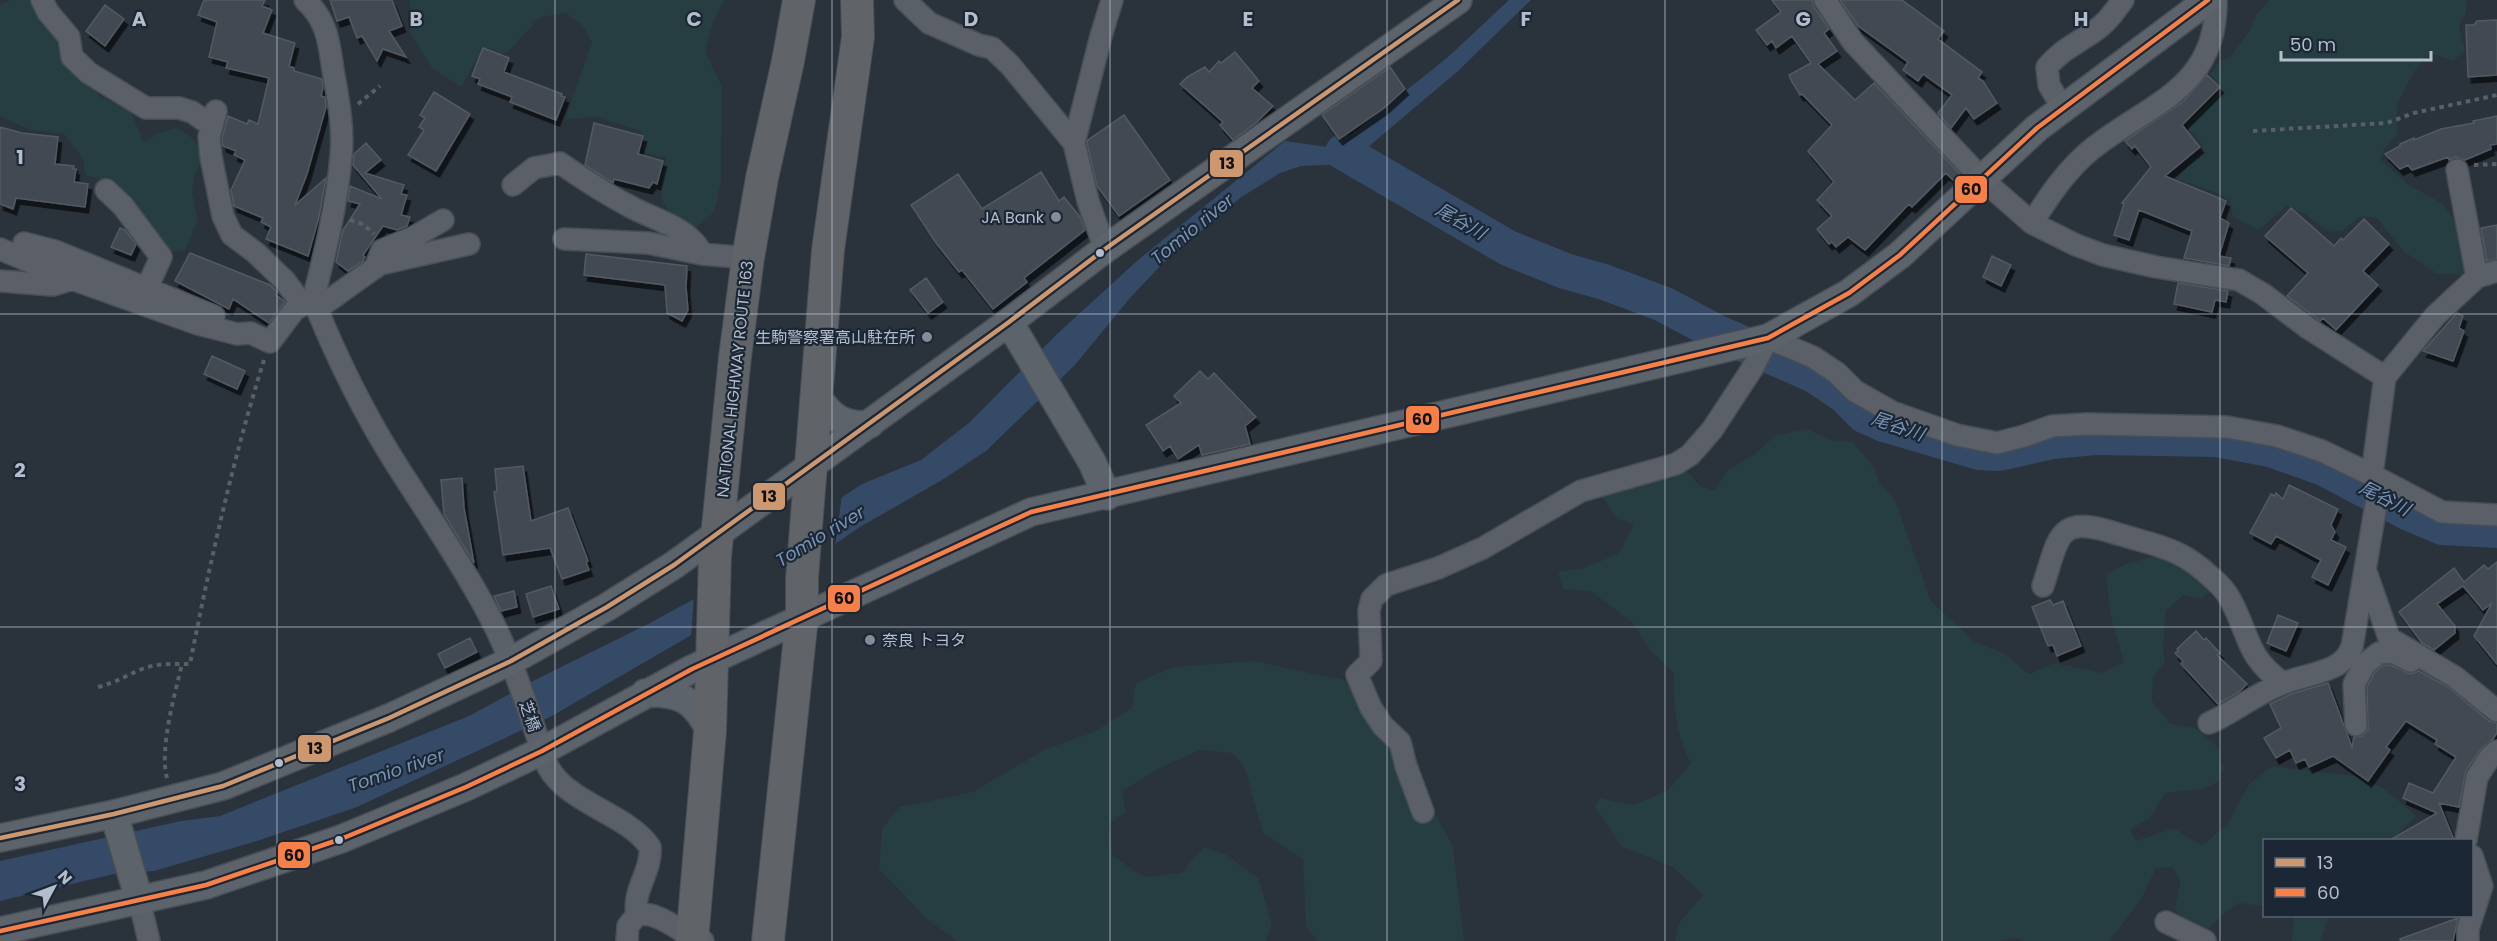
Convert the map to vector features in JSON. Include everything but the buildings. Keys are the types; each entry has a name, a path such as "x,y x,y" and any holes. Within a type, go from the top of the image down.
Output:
{"highway":[{"name":"NATIONAL HIGHWAY ROUTE 163","path":"696,940 710,730 716,545 735,357 748,258 762,178 800,0"},
{"path":"768,941 802,617 802,578 828,250 858,38 857,0"}],"main road":[{"path":"0,838 114,814 223,786 389,718 515,671 646,583 716,545 812,467 1106,249 1458,0"},
{"path":"0,931 206,885 341,839 466,787 542,751 645,693 713,647 802,617 1031,513 1768,338 1849,293 1900,255 2037,128 2208,0"},
{"path":"1009,322 1092,462 1107,496"},
{"path":"816,392 825,409 836,418 857,425 870,424"},
{"path":"645,693 674,694 686,699 696,708 710,730"},
{"path":"114,814 140,899"}],"street":[{"name":"芝橋","path":"42,0 48,12 69,38 72,57 88,73 146,108 179,108 214,118 209,137 211,157 224,216 232,235 256,253 311,305 342,369 390,454 450,547 488,612 515,671 546,766 551,773 585,801 634,831 650,847 649,866 637,894 635,905 637,915"},
{"path":"305,0 318,11 328,36 340,112 342,155 332,220 311,305"},
{"path":"905,0 929,23 979,45 992,48 1010,64 1074,143 1088,201 1106,249"},
{"path":"1074,143 1112,0"},
{"path":"1825,0 1853,42 1983,180 2032,223 2076,245 2103,255 2156,267 2239,280 2385,377"},
{"path":"2062,109 2049,85 2047,67 2057,54 2095,32 2109,19 2122,0"},
{"path":"2032,223 2070,169 2090,150 2157,106 2196,72 2208,51 2216,21 2216,0"},
{"path":"513,185 534,168 560,163 614,197 671,226 697,243 702,254"},
{"path":"2209,723 2231,714 2255,696 2283,683 2334,666 2346,659 2352,647 2376,478 2385,377 2435,316 2487,274 2457,170"},
{"path":"106,190 123,206 161,257 147,288"},
{"path":"375,268 382,250 414,237 443,220"},
{"path":"564,239 648,243 702,254 748,258"},
{"path":"24,243 55,251 261,337"},
{"path":"0,249 72,279 198,324 237,334 261,337 296,309 311,305 380,264 469,244"},
{"path":"0,281 52,285 72,279"},
{"path":"1423,812 1400,742 1383,726 1371,708 1357,675 1371,661 1369,610 1372,599 1386,585 1438,568 1483,548 1581,491 1676,464 1690,455 1712,430 1752,369 1768,338 1813,357 1836,373 1855,391 1892,412 1957,435 1997,443 2052,426 2087,424 2228,427 2277,436 2322,451 2442,512 2497,515"},
{"path":"2043,586 2057,542 2064,532 2073,527 2096,526 2180,553 2197,563 2230,597 2255,657 2271,675 2283,683"},
{"path":"2364,568 2390,638 2455,677 2497,711"},
{"path":"2356,725 2354,684 2365,664 2379,653 2393,652 2416,663 2432,664"},
{"path":"2466,839 2477,777 2490,757 2497,751"},
{"path":"2473,859 2482,886 2473,914"},
{"path":"140,899 149,941"},
{"path":"627,941 628,926 637,915 644,914 655,916 696,940"},
{"path":"2468,941 2468,929 2472,917"},
{"path":"2166,922 2205,941"}],"path":[{"path":"2253,131 2387,123 2414,113 2497,95"},
{"path":"332,220 349,220 363,224 393,246"},
{"path":"98,687 111,684 143,669 169,664 190,664 247,415 261,337"},
{"path":"173,799 164,768 169,721 182,664"}],"green space":[{"path":"10,0 32,0 58,31 67,60 100,96 131,112 144,143 158,133 176,128 190,136 205,154 195,174 192,194 198,219 185,250 167,252 110,183 86,175 82,157 64,134 30,130 0,116 0,5"},
{"path":"410,0 725,0 714,18 705,51 722,86 721,182 714,212 696,228 683,222 667,209 661,192 666,158 644,153 641,131 595,117 565,119 592,42 583,26 566,13 540,17 507,53 475,62 461,87 432,68 410,32"},
{"path":"2269,0 2467,0 2466,13 2459,25 2465,51 2453,61 2436,55 2427,57 2414,72 2397,104 2397,135 2384,149 2380,159 2410,186 2442,203 2456,222 2468,267 2462,275 2436,273 2402,250 2377,218 2360,216 2343,231 2330,232 2303,213 2287,206 2258,230 2233,217 2230,201 2220,194 2177,179 2203,150 2201,143 2188,129 2195,117 2222,88 2210,74 2220,61 2230,58 2252,27 2256,15"},
{"path":"1807,429 1831,440 1853,442 1874,468 1880,484 1895,500 1931,601 1972,640 2004,654 2029,674 2054,663 2102,673 2124,662 2110,613 2106,574 2126,564 2151,557 2191,564 2205,578 2211,591 2201,599 2184,595 2166,610 2163,646 2165,663 2153,676 2152,701 2170,724 2195,728 2217,746 2223,768 2219,781 2204,789 2165,793 2150,818 2130,830 2136,841 2174,828 2202,846 2227,824 2250,783 2272,766 2355,776 2383,788 2417,816 2393,839 2263,839 2263,906 2239,903 2222,915 2206,931 2181,919 2175,909 2180,882 2173,867 2156,868 2141,900 2109,941 2023,941 2016,938 2001,941 1675,941 1679,923 1703,895 1673,867 1622,847 1595,807 1600,798 1634,805 1668,790 1691,763 1676,719 1674,673 1650,650 1633,623 1592,592 1563,589 1558,572 1584,568 1618,554 1634,524 1617,519 1599,493 1686,470 1700,486 1714,491 1729,469 1755,454 1776,435"},
{"path":"1253,661 1349,681 1394,745 1404,788 1435,813 1453,847 1464,941 1318,941 1306,927 1303,859 1263,833 1245,769 1233,753 1200,750 1156,770 1122,791 1126,812 1109,824 1113,856 1144,877 1181,873 1204,847 1227,855 1259,879 1272,925 1266,941 957,941 928,920 879,869 882,829 899,807 973,792 1046,749 1094,732 1132,708 1136,683 1173,667"},
{"path":"2294,917 2329,917 2320,941 2292,941"}],"water":[{"name":"Tomio river","path":"1509,0 1531,0 1458,71 1348,164 1301,166 1280,173 1240,198 1163,263 1130,298 1074,366 986,451 942,480 860,527 757,597 550,717 357,807 260,840 154,871 114,874 0,901 0,861 181,821 220,816 469,716 705,593 774,542 862,484 921,460 970,422 1057,334 1138,260 1285,141 1334,148 1448,57"}],"pier":[{"path":"842,494 835,547 759,600 691,639 694,595"}],"waterway":[{"name":"尾谷川","path":"1343,152 1508,248 1565,271 1604,282 1663,304 1716,332 1814,375 1844,395 1864,415 1884,424 1979,452 1999,453 2053,441 2094,437 2216,439 2270,449 2324,468 2409,513 2442,527 2497,530"}],"transit line":[{"name":"13","path":"0,838 114,814 223,786 389,718 511,661 607,607 674,565 1009,322 1105,249 1458,0"},
{"name":"60","path":"0,931 206,885 341,839 466,787 542,751 692,669 1031,512 1768,338 1849,293 1900,255 2037,128 2208,0"}],"place":[{"name":"JA Bank","path":"1056,217"},
{"name":"生駒警察署高山駐在所","path":"927,337"},
{"name":"奈良 トヨタ","path":"870,640"}]}
